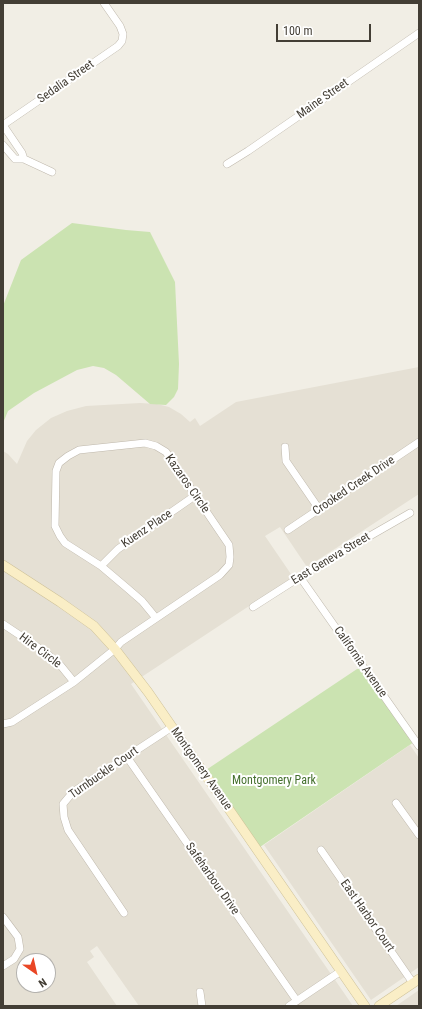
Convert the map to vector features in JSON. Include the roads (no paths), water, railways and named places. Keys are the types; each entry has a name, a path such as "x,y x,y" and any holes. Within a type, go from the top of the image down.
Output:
{"street":[{"name":"Sedalia Street","path":"3,125 118,46 122,41 123,34 120,26 104,3"},
{"name":"Maine Street","path":"227,164 419,33"},
{"path":"3,125 22,152 24,159"},
{"path":"3,145 15,159 24,159 52,172"},
{"name":"Crooked Creek Drive","path":"288,530 419,442"},
{"name":"Kazaros Circle","path":"115,649 121,642 220,575 229,565 229,545 166,452 156,446 145,443 79,450 59,463 56,471 55,526 65,543 100,566 142,602 156,618"},
{"path":"285,447 286,461 319,510"},
{"name":"Kuenz Place","path":"100,566 118,549 196,496"},
{"name":"East Geneva Street","path":"253,607 314,568 410,513"},
{"name":"Montgomery Avenue","path":"3,565 94,626 115,649 172,727 365,1006"},
{"name":"California Avenue","path":"300,577 419,746"},
{"name":"Hire Circle","path":"3,624 45,652 61,666 74,682"},
{"path":"3,724 12,722 74,682 115,649"},
{"name":"Turnbuckle Court","path":"124,913 68,830 64,817 63,804 73,792 172,727"},
{"name":"Safeharbour Drive","path":"127,756 296,1001"},
{"path":"396,803 419,836"},
{"name":"East Harbor Court","path":"321,850 416,980"},
{"path":"3,917 18,937 20,949 14,959 3,966"},
{"path":"289,1006 341,971"},
{"path":"379,1006 416,980"},
{"path":"200,992 202,1006"}],"park label":[{"name":"Montgomery Park","path":"274,781"}]}
